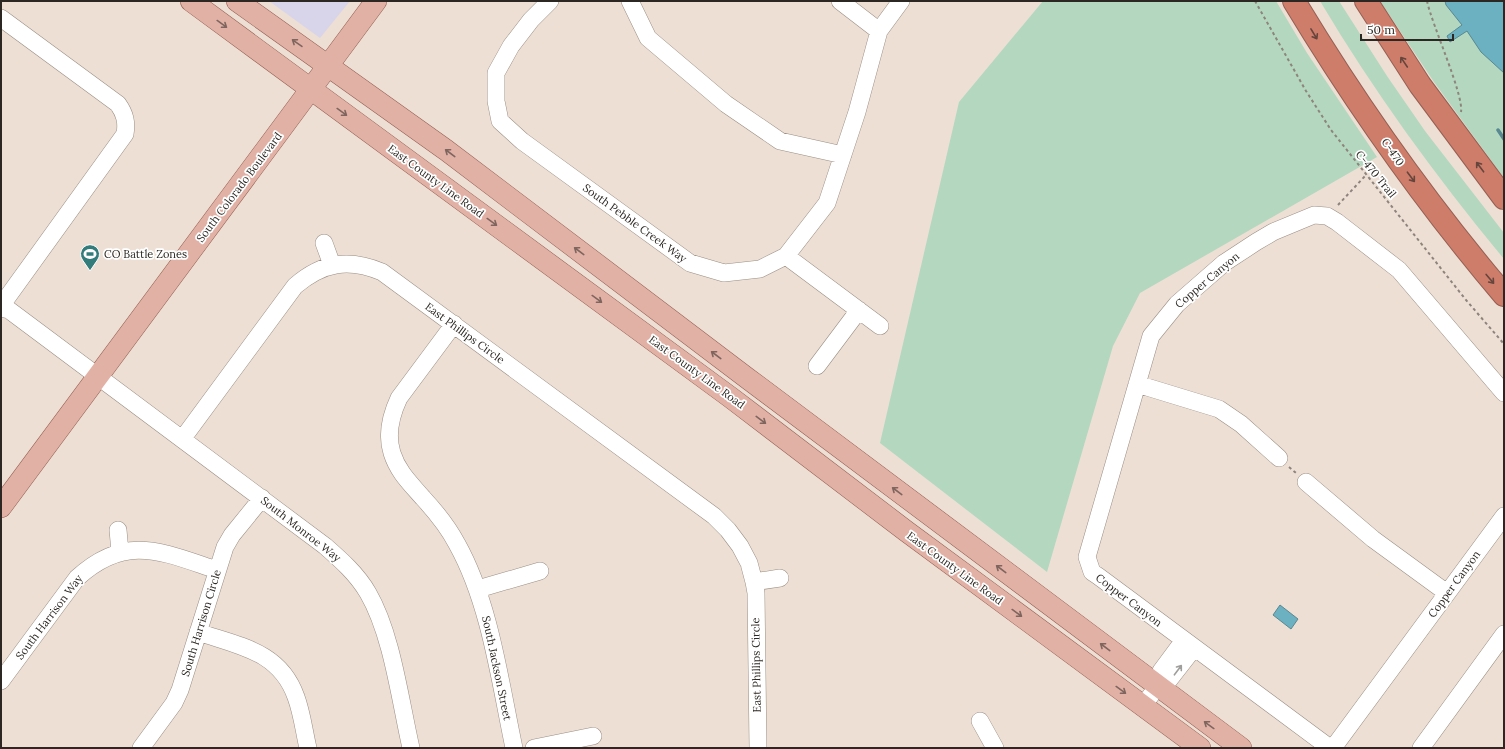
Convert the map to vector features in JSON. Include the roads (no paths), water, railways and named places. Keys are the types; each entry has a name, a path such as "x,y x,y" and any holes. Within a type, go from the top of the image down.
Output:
{"highway":[{"name":"C-470","path":"1294,1 1338,73 1404,168 1466,250 1504,295"},
{"path":"1366,1 1413,75 1504,198"}],"main road":[{"name":"East County Line Road","path":"191,1 730,397 906,531 1200,748"},
{"path":"237,1 446,150 1157,687 1241,748"},
{"name":"South Colorado Boulevard","path":"1,507 376,1"}],"street":[{"name":"South Pebble Creek Way","path":"550,1 531,20 511,46 496,73 496,100 500,121 522,141 690,262 724,272 760,268 786,256 827,203 843,156 879,31 901,1"},
{"path":"630,1 648,38 726,104 780,141 843,156"},
{"path":"840,1 879,31"},
{"path":"1,18 118,104 124,114 126,124 125,134 1,307"},
{"name":"Copper Canyon","path":"1504,393 1399,270 1338,222 1327,216 1314,215 1305,218 1256,242 1224,263 1183,299 1151,336 1087,557 1092,572 1331,748 1504,516"},
{"path":"324,243 332,265"},
{"path":"786,256 880,326"},
{"name":"East Phillips Circle","path":"183,438 296,286 306,277 320,269 332,265 354,264 369,267 382,272 714,516 728,530 740,546 748,564 756,593 758,748"},
{"name":"South Monroe Way","path":"1,307 9,310 183,438 325,546 343,561 358,577 368,592 378,612 386,638 411,748"},
{"path":"817,366 859,310"},
{"name":"South Jackson Street","path":"454,324 399,398 390,423 389,436 391,452 404,477 444,523 468,564 478,589 485,614 514,748"},
{"path":"1137,384 1219,409 1241,424 1279,458"},
{"path":"1306,482 1373,539 1447,593"},
{"name":"South Harrison Circle","path":"141,748 177,697 225,547 232,535 262,498"},
{"path":"118,530 120,552"},
{"name":"South Harrison Way","path":"1,681 77,578 89,566 103,558 120,552 142,550 158,551 217,570"},
{"path":"478,589 540,571"},
{"path":"754,582 780,578"},
{"path":"198,632 259,653 271,660 282,670 291,684 297,698 308,748"},
{"path":"1421,748 1504,634"},
{"path":"1143,706 1157,687 1161,672 1189,644"},
{"path":"980,721 995,748"},
{"path":"534,748 593,736"}],"water":[{"path":"1445,1 1504,1 1504,73 1481,52 1467,31 1450,42 1447,36 1462,25 1446,5"},
{"path":"1280,605 1298,619 1291,629 1273,615"}],"waterway":[{"path":"1498,130 1504,139"}],"place":[{"name":"CO Battle Zones","path":"90,271"}]}
